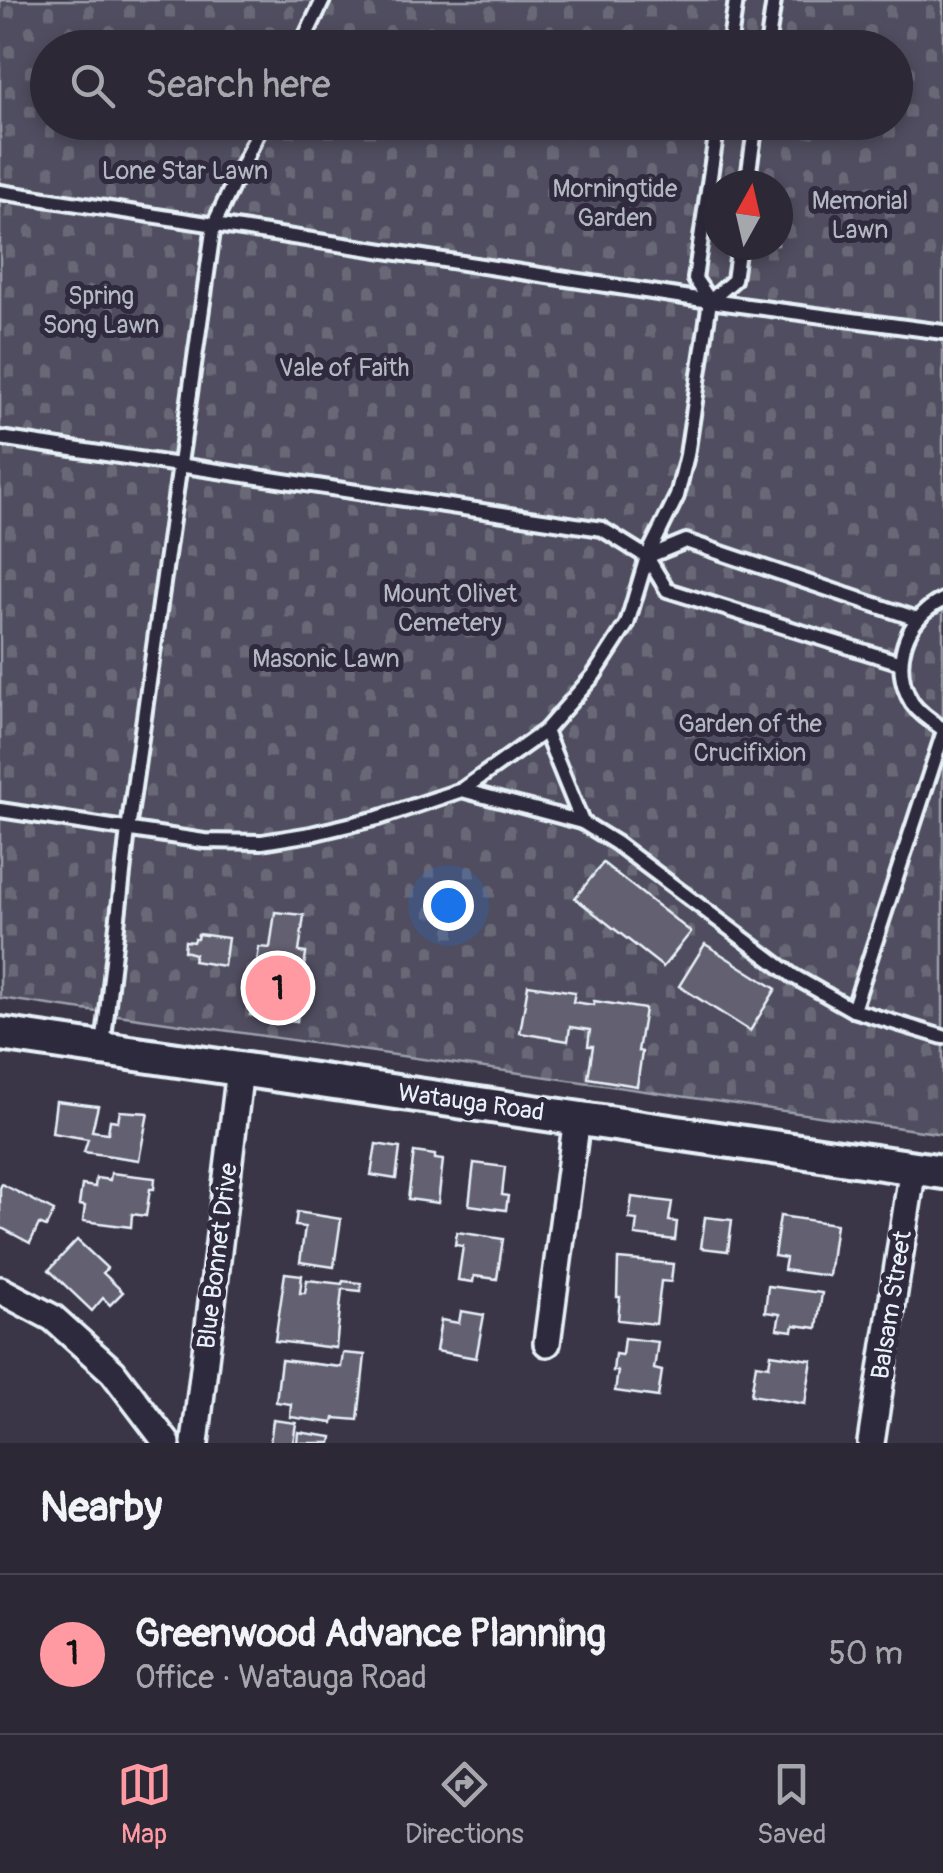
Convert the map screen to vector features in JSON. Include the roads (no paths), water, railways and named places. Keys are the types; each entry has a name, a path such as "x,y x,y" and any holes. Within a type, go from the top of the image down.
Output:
{"street":[{"name":"Watauga Road","path":"0,1034 928,1170"},
{"name":"Blue Bonnet Drive","path":"196,1443 240,1069"},
{"path":"547,1343 576,1118"},
{"name":"Balsam Street","path":"871,1443 928,1170"},
{"path":"0,1290 54,1318 113,1372 166,1443"}],"lane":[{"path":"309,30 323,0"},
{"path":"732,30 736,0"},
{"path":"770,30 774,0"},
{"path":"102,1049 128,830 214,224 255,140"},
{"path":"710,301 695,279 715,140"},
{"path":"749,170 753,140"},
{"path":"0,192 710,301 943,332"},
{"path":"0,810 204,842 262,842 378,818 462,790 545,731 594,675 627,624 647,556 678,496 710,301 734,280 737,260"},
{"path":"0,438 602,529 647,556 667,590 901,663"},
{"path":"647,556 686,542 917,618"},
{"path":"854,1010 943,731 912,703 904,684 901,663 905,639 917,618 943,600"},
{"path":"545,731 582,822"},
{"path":"462,790 582,822 616,843 793,976 854,1010 943,1037"}],"place":[{"name":"Greenwood Advance Planning","path":"278,988"}],"park label":[{"name":"Lone Star Lawn","path":"185,171"},
{"name":"Morningtide Garden","path":"615,204"},
{"name":"Memorial Lawn","path":"860,216"},
{"name":"Spring Song Lawn","path":"101,310"},
{"name":"Vale of Faith","path":"344,368"},
{"name":"Mount Olivet Cemetery","path":"450,608"},
{"name":"Masonic Lawn","path":"326,659"},
{"name":"Garden of the Crucifixion","path":"750,738"}]}
